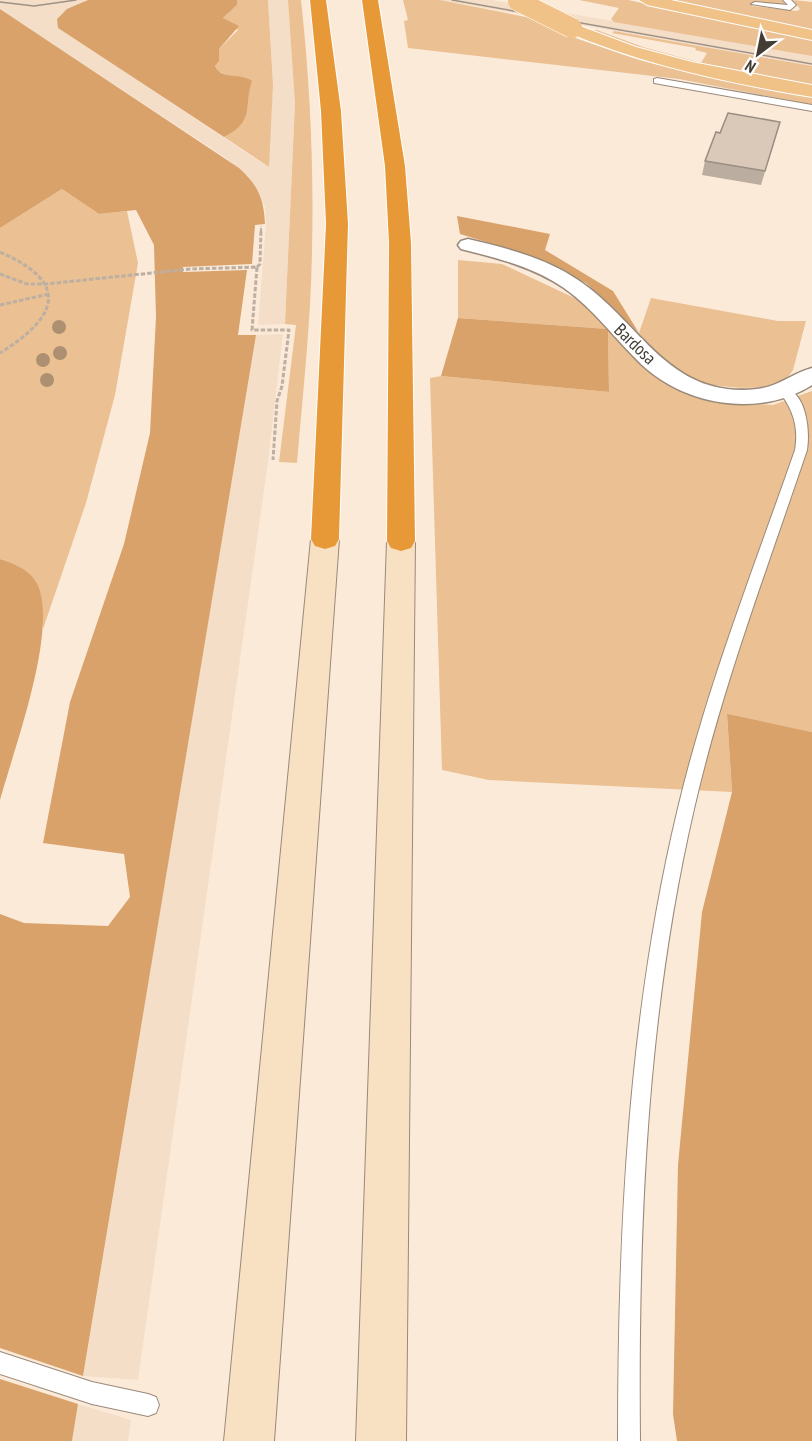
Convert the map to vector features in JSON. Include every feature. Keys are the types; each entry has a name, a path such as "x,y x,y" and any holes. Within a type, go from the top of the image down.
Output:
{"highway":[{"path":"318,0 331,113 337,230 337,297 325,539"},
{"path":"370,0 395,166 400,243 401,541"}],"main road":[{"path":"518,0 572,28 620,47 676,64 812,90"},
{"path":"647,0 812,35"},
{"path":"249,1441 325,539"},
{"path":"381,1441 401,541"}],"street":[{"name":"Bardosa","path":"468,245 514,256 570,283 664,372 696,388 730,396 759,398 785,391 812,375"}],"lane":[{"path":"755,4 790,8 792,5 787,0"},
{"path":"657,81 812,108"},
{"path":"629,1441 629,1326 634,1189 643,1071 658,951 676,854 696,769 804,438 802,420 795,403 785,391"},
{"path":"0,1363 122,1402 148,1405"}],"path":[{"path":"261,226 260,264 257,267 252,330 289,330 282,386 276,410 278,416 273,460"},
{"path":"0,252 18,258 36,270 50,294 48,312 42,321 28,335 0,353"},
{"path":"0,274 27,284 46,284 179,270 257,267"},
{"path":"0,305 50,294"}],"shaded area":[{"path":"0,0 88,0 59,16 61,30 268,167 273,85 268,0 288,0 295,104 285,324 258,325 266,224 265,207 248,176 226,158 0,9"},
{"path":"88,0 237,0 237,5 223,18 239,26 219,49 219,61 215,66 222,73 248,78 252,81 247,112 241,125 224,137 58,28 57,19 67,9"},
{"path":"237,0 268,0 273,85 269,167 224,137 238,126 242,119 247,96 247,78 228,76 218,71 215,66 219,61 219,49 238,30 223,18 237,5"},
{"path":"288,0 301,0 312,156 310,303 297,463 279,462 296,325 285,324 295,104"},
{"path":"403,0 440,0 531,18 578,39 639,60 716,79 812,96 812,105 679,79 408,48 404,21 408,20"},
{"path":"440,0 492,0 812,56 812,66"},
{"path":"579,0 628,0 812,40 812,56 614,22 611,19 619,8"},
{"path":"663,0 783,0 785,6 754,2 752,6 797,11 800,9 793,0 812,2 812,30"},
{"path":"0,9 239,168 251,180 259,193 265,224 255,225 252,264 183,267 183,272 247,270 238,335 256,335 83,1376 0,1348 0,914 24,923 108,926 130,897 124,854 43,843 70,702 124,544 150,433 156,317 154,245 136,210 99,214 62,189 0,228"},
{"path":"588,30 597,30 643,47 701,63 707,53 695,50 696,48 612,33 614,31 812,66 812,85 698,64 643,49"},
{"path":"62,189 99,214 127,211 138,263 115,395 86,503 43,629 35,585 23,570 0,559 0,228"},
{"path":"457,216 550,234 545,250 613,291 639,333 586,283 522,253 460,234"},
{"path":"458,260 502,264 583,302 608,329 458,318"},
{"path":"651,298 778,321 806,321 793,370 783,384 755,388 707,383 678,373 662,362 639,333"},
{"path":"458,318 608,329 609,392 441,376"},
{"path":"608,329 672,386 722,402 773,405 812,391 812,732 727,715 732,792 489,780 442,770 430,378 441,376 609,392"},
{"path":"283,334 268,462 138,1380 83,1376 256,335"},
{"path":"0,559 17,566 32,577 39,588 43,609 38,663 0,800"},
{"path":"727,714 812,732 812,1441 677,1441 673,1414 678,1165 702,912 732,792"},
{"path":"0,1379 78,1404 72,1441 0,1441"},
{"path":"78,1404 131,1420 128,1441 72,1441"}],"building":[{"path":"728,113 780,122 765,171 705,161 716,132 720,133"}],"tram line":[{"path":"0,2 34,6 76,0"},
{"path":"452,0 812,64"}]}
